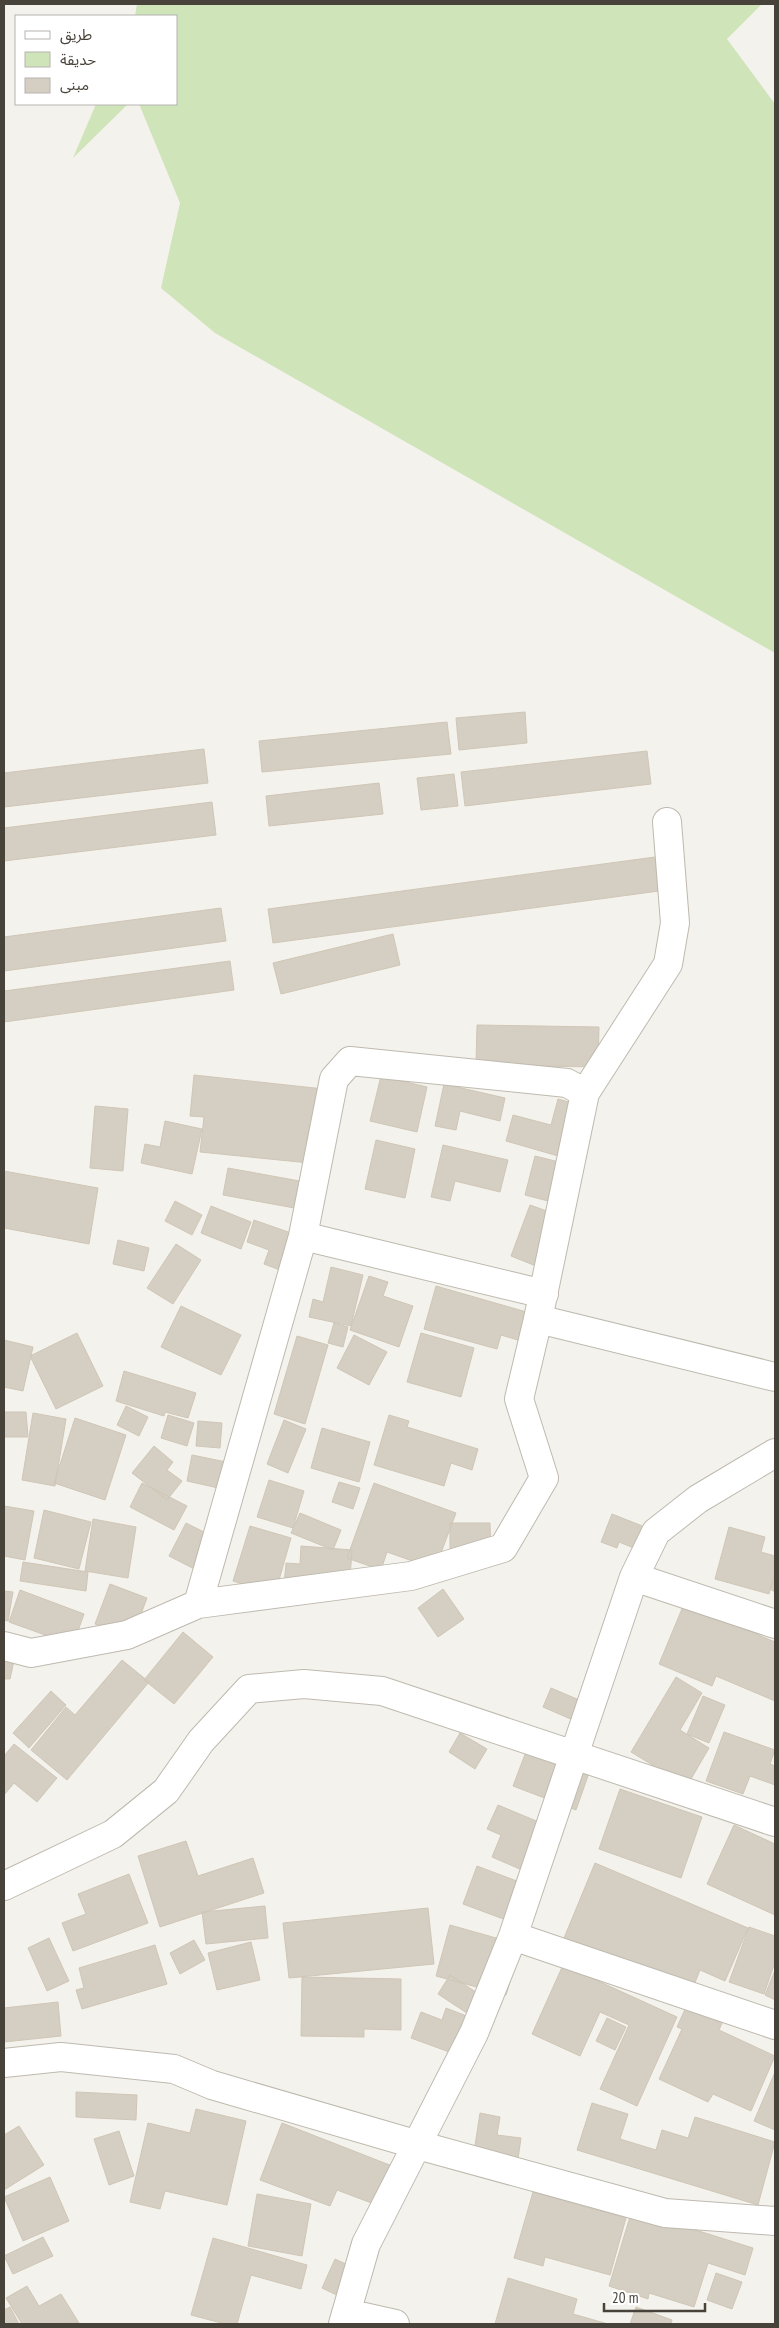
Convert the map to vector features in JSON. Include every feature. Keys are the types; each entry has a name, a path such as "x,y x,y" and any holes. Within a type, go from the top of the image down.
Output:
{"street":[{"path":"4,1646 31,1653 127,1635 198,1604 411,1576 503,1548 544,1478 519,1399 541,1306 585,1093 668,964 676,922 667,822"},
{"path":"198,1604 303,1236 334,1079 350,1060 567,1083 585,1093"},
{"path":"303,1236 775,1377"},
{"path":"395,2324 345,2319 366,2244 474,2033 513,1936 634,1577 656,1532 698,1498 775,1452"},
{"path":"634,1577 775,1624"},
{"path":"4,1886 113,1834 166,1791 201,1742 249,1689 304,1684 382,1690 775,1822"},
{"path":"513,1936 775,2025"},
{"path":"4,2063 61,2057 174,2069 212,2085 418,2145 665,2212 775,2221"}],"green space":[{"path":"137,4 762,4 727,39 775,104 775,653 215,333 161,288 180,203 139,105 178,105 178,15 135,15"},
{"path":"96,105 127,105 73,158"}],"building":[{"path":"525,712 527,743 459,750 456,718"},
{"path":"447,722 451,754 262,772 259,741"},
{"path":"204,749 208,783 4,807 4,773"},
{"path":"647,751 651,784 465,806 461,772"},
{"path":"454,774 458,806 421,810 417,778"},
{"path":"379,783 383,814 269,826 266,796"},
{"path":"212,802 216,835 4,861 4,828"},
{"path":"655,857 659,891 273,943 268,909"},
{"path":"221,908 226,941 4,971 4,937"},
{"path":"393,934 400,965 281,994 273,963"},
{"path":"230,961 234,990 4,1022 4,991"},
{"path":"477,1025 599,1027 598,1067 476,1065"},
{"path":"194,1075 324,1089 319,1164 200,1152 204,1117 190,1116"},
{"path":"381,1076 427,1087 417,1132 370,1121"},
{"path":"444,1084 505,1098 500,1121 460,1111 456,1130 435,1126"},
{"path":"558,1099 579,1105 565,1158 506,1141 513,1115 551,1125"},
{"path":"95,1106 128,1109 123,1171 90,1168"},
{"path":"165,1121 202,1129 192,1174 141,1163 145,1144 160,1147"},
{"path":"376,1140 415,1149 405,1198 365,1189"},
{"path":"443,1145 508,1160 500,1192 455,1181 450,1201 431,1197"},
{"path":"535,1156 563,1163 552,1202 525,1195"},
{"path":"228,1168 316,1184 311,1211 223,1195"},
{"path":"4,1171 98,1188 89,1244 4,1228"},
{"path":"175,1201 202,1215 192,1235 165,1221"},
{"path":"530,1205 561,1216 541,1268 511,1256"},
{"path":"211,1206 251,1222 241,1249 201,1233"},
{"path":"254,1220 294,1234 280,1270 264,1264 269,1250 247,1242"},
{"path":"118,1240 149,1248 144,1271 113,1264"},
{"path":"176,1244 201,1260 173,1304 147,1288"},
{"path":"331,1267 363,1275 351,1326 309,1317 313,1299 323,1302"},
{"path":"369,1276 388,1282 383,1296 413,1306 399,1347 350,1330"},
{"path":"436,1286 530,1313 521,1341 501,1335 497,1349 424,1329"},
{"path":"181,1306 241,1335 221,1375 161,1347"},
{"path":"334,1323 348,1327 343,1347 328,1343"},
{"path":"77,1333 103,1386 56,1409 30,1356"},
{"path":"421,1333 474,1348 461,1397 407,1382"},
{"path":"354,1335 387,1352 369,1385 337,1368"},
{"path":"297,1336 328,1345 305,1424 274,1414"},
{"path":"4,1340 33,1347 23,1391 4,1387"},
{"path":"124,1371 196,1393 188,1418 165,1412 164,1416 116,1401"},
{"path":"126,1406 148,1417 139,1436 117,1425"},
{"path":"4,1412 26,1412 28,1437 4,1437"},
{"path":"33,1413 66,1419 55,1486 22,1480"},
{"path":"168,1415 194,1423 187,1446 161,1438"},
{"path":"389,1415 409,1421 407,1427 478,1449 472,1470 451,1463 444,1486 374,1465"},
{"path":"75,1418 126,1435 105,1500 54,1483"},
{"path":"284,1420 306,1429 288,1473 267,1464"},
{"path":"198,1421 222,1423 220,1448 196,1446"},
{"path":"322,1428 370,1442 359,1482 311,1468"},
{"path":"154,1446 173,1462 167,1470 182,1481 167,1500 132,1473"},
{"path":"192,1455 241,1465 236,1492 187,1481"},
{"path":"269,1480 304,1491 293,1528 257,1517"},
{"path":"339,1482 360,1488 353,1509 332,1502"},
{"path":"142,1483 187,1506 174,1530 130,1507"},
{"path":"374,1483 456,1513 435,1569 387,1552 381,1570 347,1558"},
{"path":"4,1506 34,1511 25,1560 4,1556"},
{"path":"44,1510 91,1522 79,1569 34,1558"},
{"path":"300,1513 341,1530 333,1550 291,1533"},
{"path":"612,1514 650,1529 641,1551 619,1542 617,1548 601,1542"},
{"path":"93,1519 136,1527 128,1578 85,1571"},
{"path":"186,1523 222,1541 204,1574 169,1556"},
{"path":"450,1523 490,1523 491,1559 450,1553"},
{"path":"250,1526 291,1538 275,1594 233,1581"},
{"path":"729,1527 765,1537 761,1552 775,1556 775,1573 769,1594 715,1579"},
{"path":"301,1546 352,1550 349,1591 284,1585 286,1563 300,1564"},
{"path":"23,1562 88,1572 86,1591 20,1581"},
{"path":"775,1577 775,1592 770,1589"},
{"path":"110,1584 147,1598 132,1638 95,1624"},
{"path":"443,1589 464,1619 438,1637 418,1608"},
{"path":"20,1590 84,1614 73,1645 9,1622"},
{"path":"4,1591 13,1592 8,1621 4,1620"},
{"path":"684,1604 775,1642 775,1701 716,1676 712,1686 659,1664"},
{"path":"183,1632 213,1657 174,1704 144,1680"},
{"path":"4,1653 15,1656 10,1679 4,1679"},
{"path":"122,1660 149,1682 67,1780 31,1750 66,1707 75,1715"},
{"path":"676,1677 702,1693 680,1730 709,1748 687,1786 631,1752"},
{"path":"551,1688 598,1708 589,1727 543,1707"},
{"path":"51,1691 66,1705 29,1748 13,1733"},
{"path":"703,1696 725,1705 709,1743 687,1734"},
{"path":"724,1732 775,1750 770,1764 775,1766 775,1785 750,1776 743,1794 706,1781"},
{"path":"460,1733 487,1749 475,1769 449,1752"},
{"path":"14,1744 57,1778 37,1802 14,1783 4,1795 4,1756"},
{"path":"527,1749 589,1773 576,1810 513,1786"},
{"path":"620,1789 702,1817 681,1878 599,1849"},
{"path":"498,1805 558,1830 538,1877 492,1857 501,1835 487,1829"},
{"path":"734,1825 775,1844 775,1915 707,1884"},
{"path":"186,1841 198,1876 253,1858 264,1893 160,1927 138,1856"},
{"path":"595,1863 748,1928 725,1981 700,1970 694,1985 651,1967 649,1974 564,1938"},
{"path":"477,1866 538,1889 525,1927 463,1904"},
{"path":"129,1874 148,1923 73,1951 62,1923 86,1914 78,1894"},
{"path":"265,1906 268,1938 206,1944 202,1912"},
{"path":"428,1908 434,1964 289,1978 283,1923"},
{"path":"450,1925 521,1945 506,1995 436,1976"},
{"path":"749,1927 775,1936 775,1962 764,1994 729,1982"},
{"path":"49,1938 69,1981 47,1991 28,1948"},
{"path":"194,1940 205,1960 180,1974 170,1953"},
{"path":"251,1942 260,1980 217,1990 208,1953"},
{"path":"155,1945 167,1984 82,2009 76,1990 84,1988 79,1968"},
{"path":"563,1965 677,2017 637,2106 600,2089 629,2025 600,2012 580,2056 532,2034"},
{"path":"775,1970 775,2000 765,1995"},
{"path":"450,1975 494,2004 482,2023 438,1994"},
{"path":"302,1977 401,1979 401,2030 364,2029 364,2037 301,2036"},
{"path":"58,2002 61,2036 4,2042 4,2008"},
{"path":"686,2007 722,2023 719,2030 775,2056 751,2111 713,2094 708,2102 659,2079 682,2029 677,2027"},
{"path":"446,2008 487,2024 474,2061 411,2038 421,2012 442,2020"},
{"path":"607,2018 626,2027 615,2050 596,2041"},
{"path":"775,2072 775,2130 754,2121"},
{"path":"76,2092 137,2095 136,2120 76,2117"},
{"path":"592,2103 628,2114 620,2139 656,2150 662,2130 688,2138 695,2117 775,2142 758,2205 577,2150"},
{"path":"196,2109 246,2121 227,2205 165,2191 160,2209 130,2202 148,2123 190,2133"},
{"path":"480,2113 500,2117 497,2135 521,2138 518,2159 474,2152"},
{"path":"282,2123 405,2171 390,2210 337,2190 330,2206 260,2180"},
{"path":"19,2126 44,2165 4,2190 4,2135"},
{"path":"119,2131 134,2176 109,2185 94,2139"},
{"path":"50,2177 69,2221 23,2241 4,2197"},
{"path":"533,2192 626,2218 610,2275 545,2257 543,2266 514,2258"},
{"path":"257,2194 311,2204 302,2256 248,2246"},
{"path":"632,2210 753,2248 745,2275 708,2263 694,2307 649,2293 648,2299 609,2286"},
{"path":"43,2237 53,2256 13,2274 4,2256"},
{"path":"213,2238 307,2265 301,2289 251,2275 237,2324 225,2324 191,2315"},
{"path":"335,2259 361,2271 347,2300 322,2288"},
{"path":"716,2273 742,2282 732,2309 707,2300"},
{"path":"508,2278 577,2299 573,2314 608,2324 495,2324"},
{"path":"27,2286 39,2306 61,2294 79,2323 22,2324 6,2298"},
{"path":"10,2307 19,2324 4,2324 4,2310"},
{"path":"636,2307 672,2320 671,2324 630,2324"}]}
